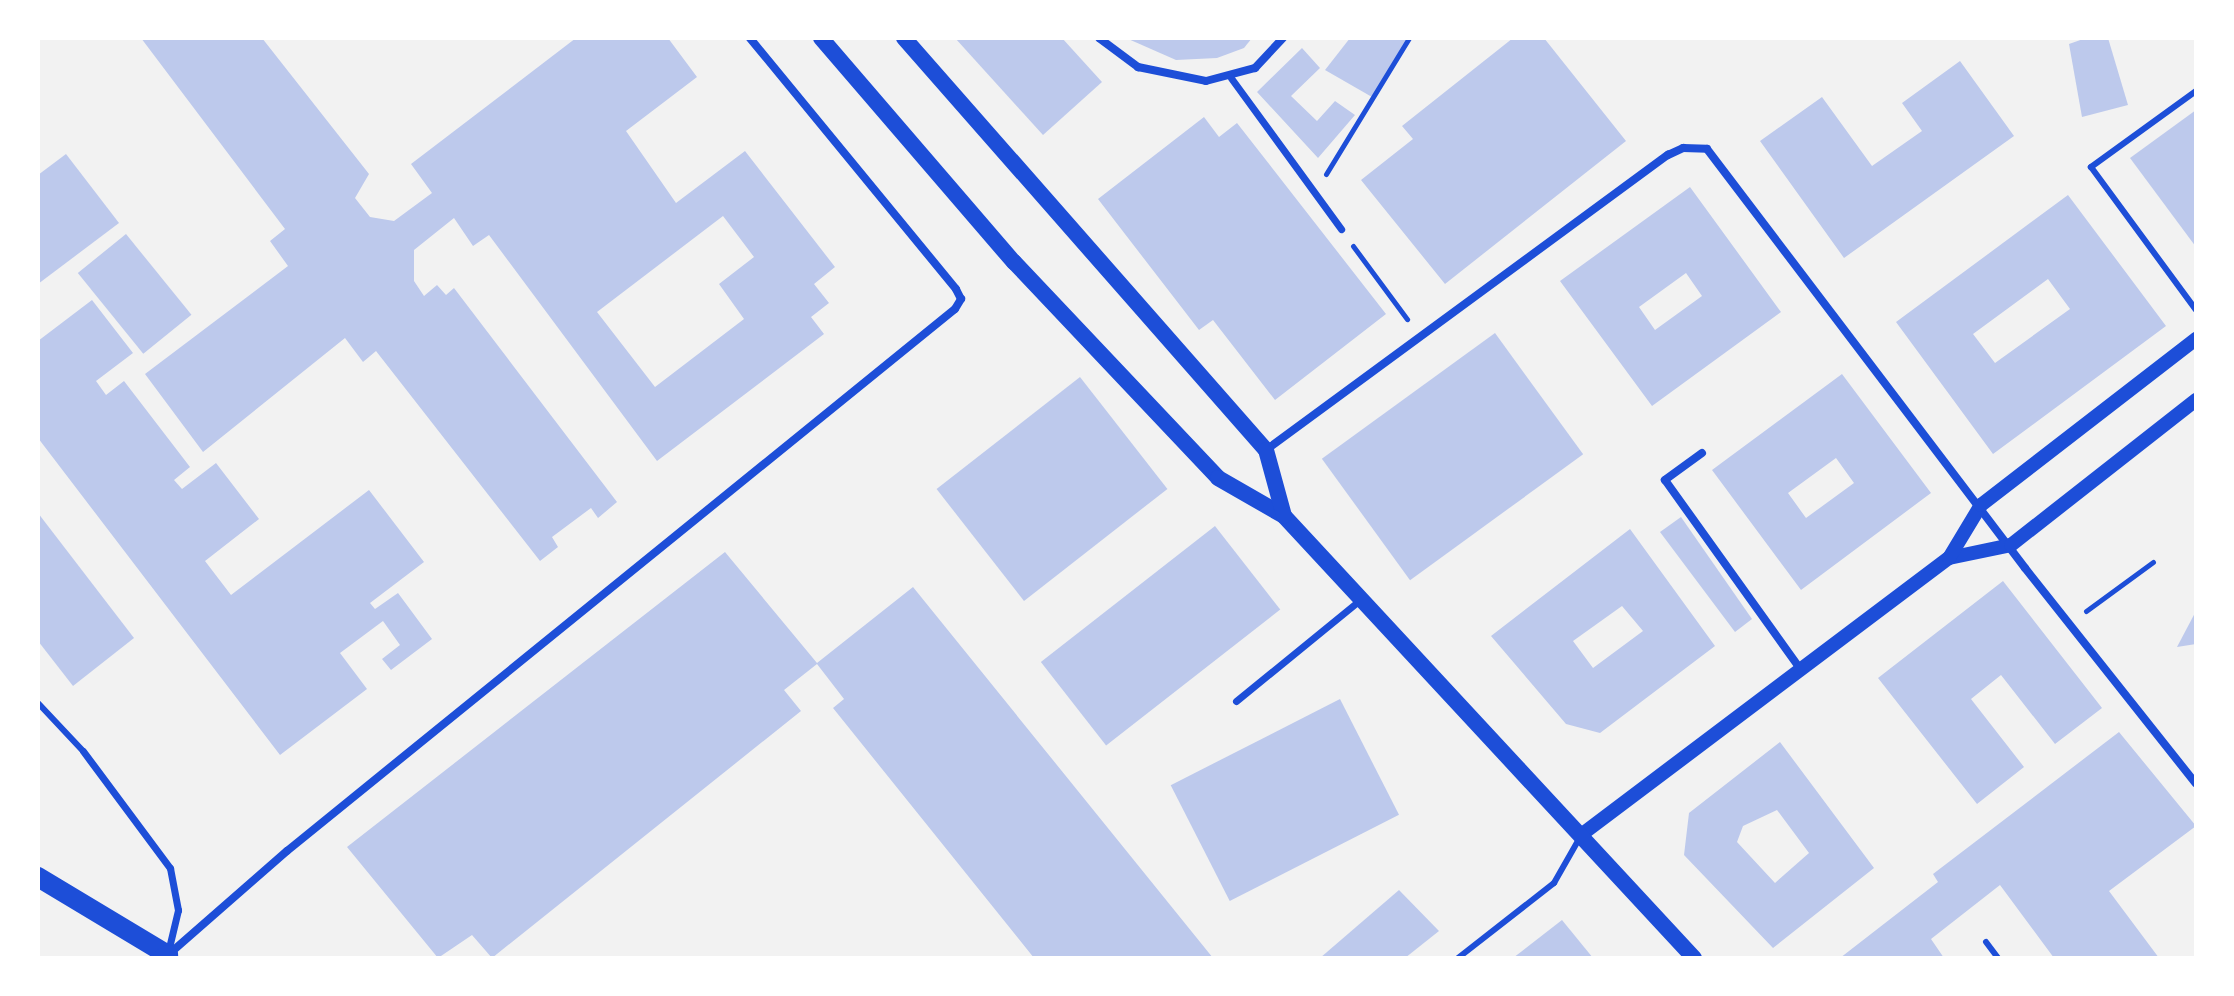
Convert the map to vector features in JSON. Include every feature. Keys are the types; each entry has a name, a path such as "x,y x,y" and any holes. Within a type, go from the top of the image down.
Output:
{"main road":[{"path":"821,38 1014,262 1218,478 1284,516 1694,958"},
{"path":"904,38 1266,450 1284,516"},
{"path":"38,877 167,957"}],"street":[{"path":"167,957 287,851 955,309 961,299 956,289 750,38"},
{"path":"1099,38 1118,56 1158,74 1206,81 1231,78 1255,68 1283,38"},
{"path":"1231,78 1341,229"},
{"path":"1266,450 1422,340 1668,155 1683,148 1707,149 2196,784"},
{"path":"1581,835 1949,558 1981,505 2196,339"},
{"path":"1949,558 2011,545 2196,400"},
{"path":"1702,453 1665,480 1801,670"},
{"path":"1236,701 1360,600"},
{"path":"83,751 170,868 178,910 167,957"}],"lane":[{"path":"2196,91 2091,167 2196,310"},
{"path":"38,703 83,751"},
{"path":"1458,958 1554,883 1581,835"},
{"path":"1986,942 1998,958"}],"path":[{"path":"1314,193 1409,38"},
{"path":"1341,229 1422,340"},
{"path":"2069,623 2153,562"}],"building":[{"path":"141,38 262,38 369,174 355,198 370,217 394,221 432,193 411,164 576,38 668,38 697,77 626,131 676,203 745,151 835,267 814,284 829,303 811,317 824,334 657,461 489,235 473,246 454,218 414,250 414,281 424,296 437,285 446,295 454,288 617,502 598,518 591,508 552,537 558,547 540,561 376,351 363,362 345,338 203,452 145,374 288,266 270,241 285,229","holes":["723,216 754,257 719,284 744,319 655,387 597,312"]},
{"path":"955,38 1062,38 1102,82 1043,135"},
{"path":"1126,38 1252,38 1244,48 1217,58 1176,60"},
{"path":"1350,38 1408,38 1372,97 1325,70"},
{"path":"1513,38 1544,38 1626,141 1445,284 1361,180 1413,139 1402,126"},
{"path":"2086,38 2108,38 2128,105 2082,117 2069,44"},
{"path":"1302,48 1320,68 1291,96 1317,121 1335,101 1355,115 1318,158 1257,92"},
{"path":"1960,61 2014,136 1844,258 1760,141 1822,97 1872,166 1922,131 1902,103"},
{"path":"2196,110 2196,247 2130,158"},
{"path":"1204,117 1219,137 1237,123 1386,314 1275,400 1213,320 1199,330 1098,199"},
{"path":"66,154 119,223 38,284 38,175"},
{"path":"1690,187 1781,312 1652,406 1560,281","holes":["1686,273 1702,296 1655,330 1639,307"]},
{"path":"2068,195 2166,326 1993,454 1896,322","holes":["2048,279 2070,309 1995,363 1973,334"]},
{"path":"126,234 191,315 143,354 78,273"},
{"path":"92,300 133,353 96,381 106,395 124,381 190,467 174,480 182,489 216,463 259,519 205,561 231,595 369,490 424,562 370,603 375,609 398,593 432,639 391,670 382,659 400,645 383,621 340,653 367,689 280,755 38,438 38,341"},
{"path":"1495,333 1583,454 1410,580 1322,459"},
{"path":"1842,374 1931,493 1801,590 1712,470","holes":["1836,458 1854,483 1806,518 1788,493"]},
{"path":"1080,377 1167,489 1024,601 937,489"},
{"path":"38,513 134,638 73,686 38,641"},
{"path":"1681,517 1752,619 1735,632 1660,532"},
{"path":"1215,526 1280,610 1106,746 1041,662"},
{"path":"1630,529 1715,646 1600,733 1566,724 1491,636","holes":["1622,606 1643,631 1593,668 1573,641"]},
{"path":"725,552 817,663 913,587 1213,958 1034,958 833,708 844,699 817,664 784,690 801,711 492,958 472,935 438,958 347,847"},
{"path":"2003,581 2102,708 2055,744 2001,675 1971,699 2024,767 1977,804 1878,678"},
{"path":"2196,611 2196,644 2177,647"},
{"path":"1340,699 1399,815 1230,901 1171,785"},
{"path":"2119,732 2196,826 2109,891 2159,958 2054,958 2000,885 1931,939 1944,958 1840,958 1938,882 1933,874"},
{"path":"1780,742 1874,868 1773,948 1684,855 1689,813","holes":["1777,810 1809,853 1775,883 1737,842 1743,826"]},
{"path":"1399,890 1439,931 1405,958 1320,958"},
{"path":"1562,920 1593,958 1513,958"}]}
